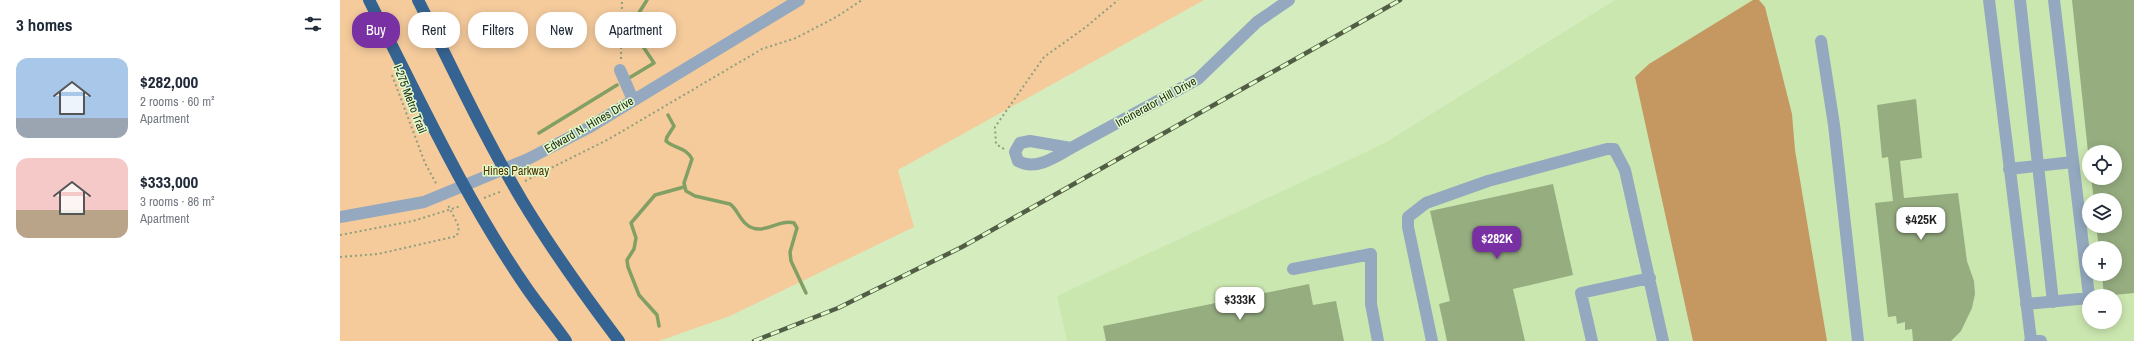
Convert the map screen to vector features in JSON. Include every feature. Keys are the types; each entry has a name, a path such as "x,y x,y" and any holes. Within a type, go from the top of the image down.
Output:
{"highway":[{"path":"369,0 447,155 483,218 528,290 566,341"},
{"path":"418,0 488,138 523,202 576,284 619,341"}],"street":[{"name":"Edward N. Hines Drive","path":"340,217 399,208 441,196 528,159 588,128 799,0"},
{"name":"Incinerator Hill Drive","path":"1017,158 1018,161 1025,165 1045,162 1198,79 1257,22 1289,0"},
{"path":"1989,0 2026,304 2034,341"},
{"path":"2020,0 2053,302"},
{"path":"2054,0 2088,289"},
{"path":"1820,41 1834,126 1858,341"},
{"path":"620,70 633,100"},
{"path":"1017,158 1015,152 1020,143 1030,141 1071,148"},
{"path":"1432,341 1408,227 1408,217 1426,203 1488,181 1606,149 1614,149 1625,170 1663,341"},
{"path":"2009,169 2073,162"},
{"path":"1293,269 1371,254 1371,304 1378,341"},
{"path":"1592,341 1581,293 1650,278"},
{"path":"2026,304 2082,298"}],"path":[{"path":"620,70 622,0"},
{"path":"1017,158 996,144 995,127 1044,57 1086,28 1118,0"},
{"name":"I-275 Metro Trail","path":"389,68 425,163"},
{"path":"340,257 378,254 457,236 459,227"}],"shaded area":[{"path":"1615,0 2134,0 2134,341 1067,341 1057,296 1383,144"},
{"path":"1753,0 1759,0 1765,7 1792,114 1795,150 1827,341 1693,341 1635,77 1649,64"}],"green space":[{"name":"Hines Parkway","path":"340,0 1204,0 898,170 914,227 730,316 659,341 340,341"}],"building":[{"path":"2072,0 2134,0 2134,293 2122,294 2122,289 2103,289 2103,281 2122,281 2122,241 2098,241 2097,233 2122,233 2122,193 2093,193 2092,185 2122,185 2122,145 2087,145"},
{"path":"1916,99 1922,158 1900,161 1904,198 1958,193 1967,261 1974,281 1975,294 1972,308 1961,331 1951,341 1913,341 1912,329 1905,330 1905,322 1897,324 1896,316 1888,317 1875,203 1893,201 1888,157 1882,158 1877,105"},
{"path":"1553,184 1573,275 1513,289 1525,341 1447,341 1439,304 1450,301 1430,211"},
{"path":"1309,284 1313,305 1336,301 1344,341 1106,341 1103,326"}],"waterway":[{"path":"629,78 654,63 632,30 635,19 647,0"},
{"path":"539,133 617,85"},
{"path":"668,115 674,126 666,141 669,144 687,152 692,159 684,183 686,191 695,196 730,204 744,222 752,228 764,229 782,223 794,223 797,228 790,252 791,261 806,293"},
{"path":"659,326 657,315 639,295 628,267 627,260 634,249 636,238 631,223 655,195 684,187"}],"railway":[{"path":"754,341 838,308 962,247 1400,0"}]}
